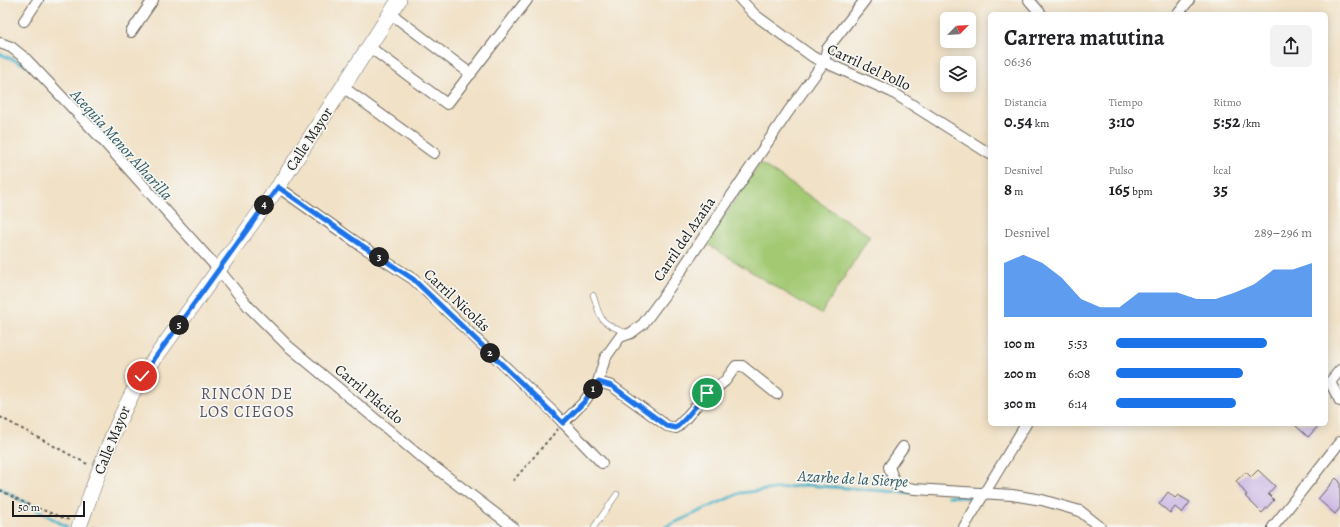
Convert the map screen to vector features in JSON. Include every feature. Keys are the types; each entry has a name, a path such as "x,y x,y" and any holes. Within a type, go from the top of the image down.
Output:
{"main road":[{"name":"Calle Mayor","path":"80,525 99,470 119,421 142,376 278,187 399,0"}],"street":[{"path":"24,21 38,0"},
{"path":"131,32 153,0"},
{"name":"Carril del Pollo","path":"741,0 755,15 813,58 892,92 988,153"},
{"name":"Carril del Azaña","path":"563,423 584,402 598,382 605,358 620,337 631,333 643,324 666,293 784,118 824,62 827,49 865,0"},
{"path":"1029,0 1039,12"},
{"path":"1180,12 1189,0"},
{"path":"368,46 447,104 525,1"},
{"path":"390,13 471,74"},
{"name":"Carril Plácido","path":"0,43 11,47 26,59 98,135 219,270 248,306 287,345 416,453 513,527"},
{"path":"343,87 434,153"},
{"name":"Carril Nicolás","path":"278,187 413,279 563,423 602,463"},
{"path":"598,382 612,386 667,426 676,428 707,393 714,390 725,381 736,366 742,366 777,394"},
{"path":"1340,370 1328,381 1340,401"},
{"path":"964,527 1025,426"},
{"path":"1273,527 1340,442"},
{"path":"903,447 889,467 896,486 915,489 1012,495 1042,500 1080,511 1100,527"}],"lane":[{"path":"594,295 601,318 614,328 623,332 631,333"},
{"path":"594,527 616,494"}],"path":[{"path":"0,417 99,470"},
{"path":"513,481 563,423"},
{"path":"0,490 27,504 80,525"}],"green space":[{"path":"760,163 870,236 821,314 706,243"}],"building":[{"path":"1296,426 1318,426 1308,437"},
{"path":"1258,470 1275,486 1268,494 1274,500 1262,513 1245,496 1247,495 1236,481 1246,472 1251,477"},
{"path":"1336,478 1340,482 1340,508 1335,514 1318,499"},
{"path":"1168,492 1175,498 1178,495 1190,502 1182,513 1175,507 1170,513 1159,504"}],"waterway":[{"name":"Acequia Menor Alharilla","path":"0,54 26,65"},
{"name":"Azarbe de la Sierpe","path":"665,527 740,493 806,485 911,493"},
{"name":"Azarbe de la Sierpe","path":"0,488 67,527"},
{"name":"Azarbe de la Sierpe","path":"948,496 975,498"}],"district":[{"name":"RINCÓN DE LOS CIEGOS","path":"247,402"}],"route":[{"path":"142,376 278,187 413,279 563,423 584,402 598,382 612,386 667,426 676,428 707,393"}]}
